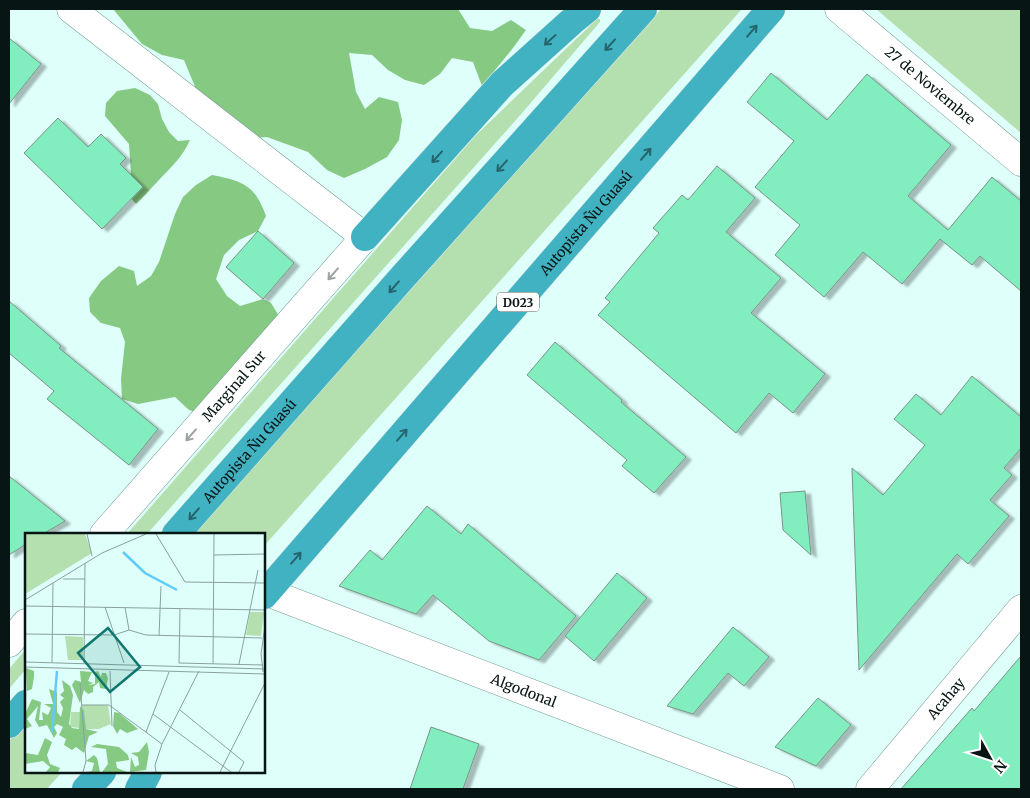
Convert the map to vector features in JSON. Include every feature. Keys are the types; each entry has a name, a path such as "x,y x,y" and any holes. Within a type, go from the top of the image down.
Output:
{"highway":[{"path":"365,237 502,84 587,9"},
{"name":"Autopista Ñu Guasú","path":"177,533 643,9"},
{"name":"Autopista Ñu Guasú","path":"265,593 771,9"},
{"path":"9,724 25,705"},
{"path":"86,789 101,773"},
{"path":"139,789 147,773"}],"street":[{"path":"71,9 365,237"},
{"name":"27 de Noviembre","path":"839,9 1021,162"},
{"name":"Marginal Sur","path":"105,533 365,237"},
{"name":"Algodonal","path":"265,593 780,789"},
{"name":"Acahay","path":"870,789 1021,609"},
{"path":"9,643 25,624"}],"green space":[{"path":"113,9 458,9 470,28 492,31 511,20 526,30 482,86 473,62 452,58 440,74 424,85 405,80 388,70 372,55 349,53 356,92 365,109 379,97 398,102 402,120 399,140 387,157 344,178 327,170 308,152 267,137 243,139 201,101 184,60 162,55 142,44"},
{"path":"661,9 742,9 265,545 265,533 194,533"},
{"path":"876,9 1021,9 1021,133"},
{"path":"597,19 600,19 600,22 516,120 148,533 128,533 476,135"},
{"path":"135,88 150,95 158,104 162,119 169,132 178,141 190,140 176,162 136,204 123,189 131,175 129,144 105,116 106,103 117,91"},
{"path":"212,175 240,182 247,186 257,197 266,216 258,231 239,240 224,255 216,279 227,296 240,306 263,299 271,303 282,321 199,413 189,410 175,397 138,404 122,399 121,379 125,342 120,328 101,323 90,312 89,298 101,281 119,266 134,271 137,286 151,276 159,262 175,214 183,197 196,185"},
{"path":"25,650 25,670 9,689 9,669"},
{"path":"25,723 25,773 61,773 47,789 9,789 9,741"}],"building":[{"path":"9,38 41,64 9,104"},
{"path":"771,73 827,120 867,74 951,145 908,196 948,230 992,177 1021,201 1021,291 980,256 972,265 940,239 902,284 863,252 824,297 775,255 800,225 755,187 794,141 747,102"},
{"path":"58,118 88,147 101,134 126,158 120,164 143,187 102,229 24,153"},
{"path":"717,166 755,198 726,232 781,278 751,313 825,374 793,413 769,393 736,433 598,315 610,302 605,298 659,233 653,228 682,195 688,200"},
{"path":"258,231 294,263 263,299 226,267"},
{"path":"9,301 61,346 59,348 158,429 129,465 47,399 54,391 9,353"},
{"path":"555,342 622,400 621,402 686,457 654,493 622,466 627,460 527,375"},
{"path":"972,376 1021,417 1021,448 1004,468 1012,475 990,500 1009,516 968,564 957,554 859,670 852,468 883,495 925,445 894,419 916,394 941,415"},
{"path":"9,476 65,521 45,533 25,533 25,545 9,555"},
{"path":"805,491 811,555 783,530 780,493"},
{"path":"427,506 461,534 468,524 576,616 539,660 489,641 433,595 416,614 339,586 370,550 382,560"},
{"path":"617,573 647,598 594,661 565,636"},
{"path":"733,627 769,657 744,686 728,673 693,714 667,706"},
{"path":"1021,656 1021,789 901,789 972,708 974,711"},
{"path":"818,698 851,725 816,766 775,747"},
{"path":"431,727 479,744 463,789 410,789"}]}
